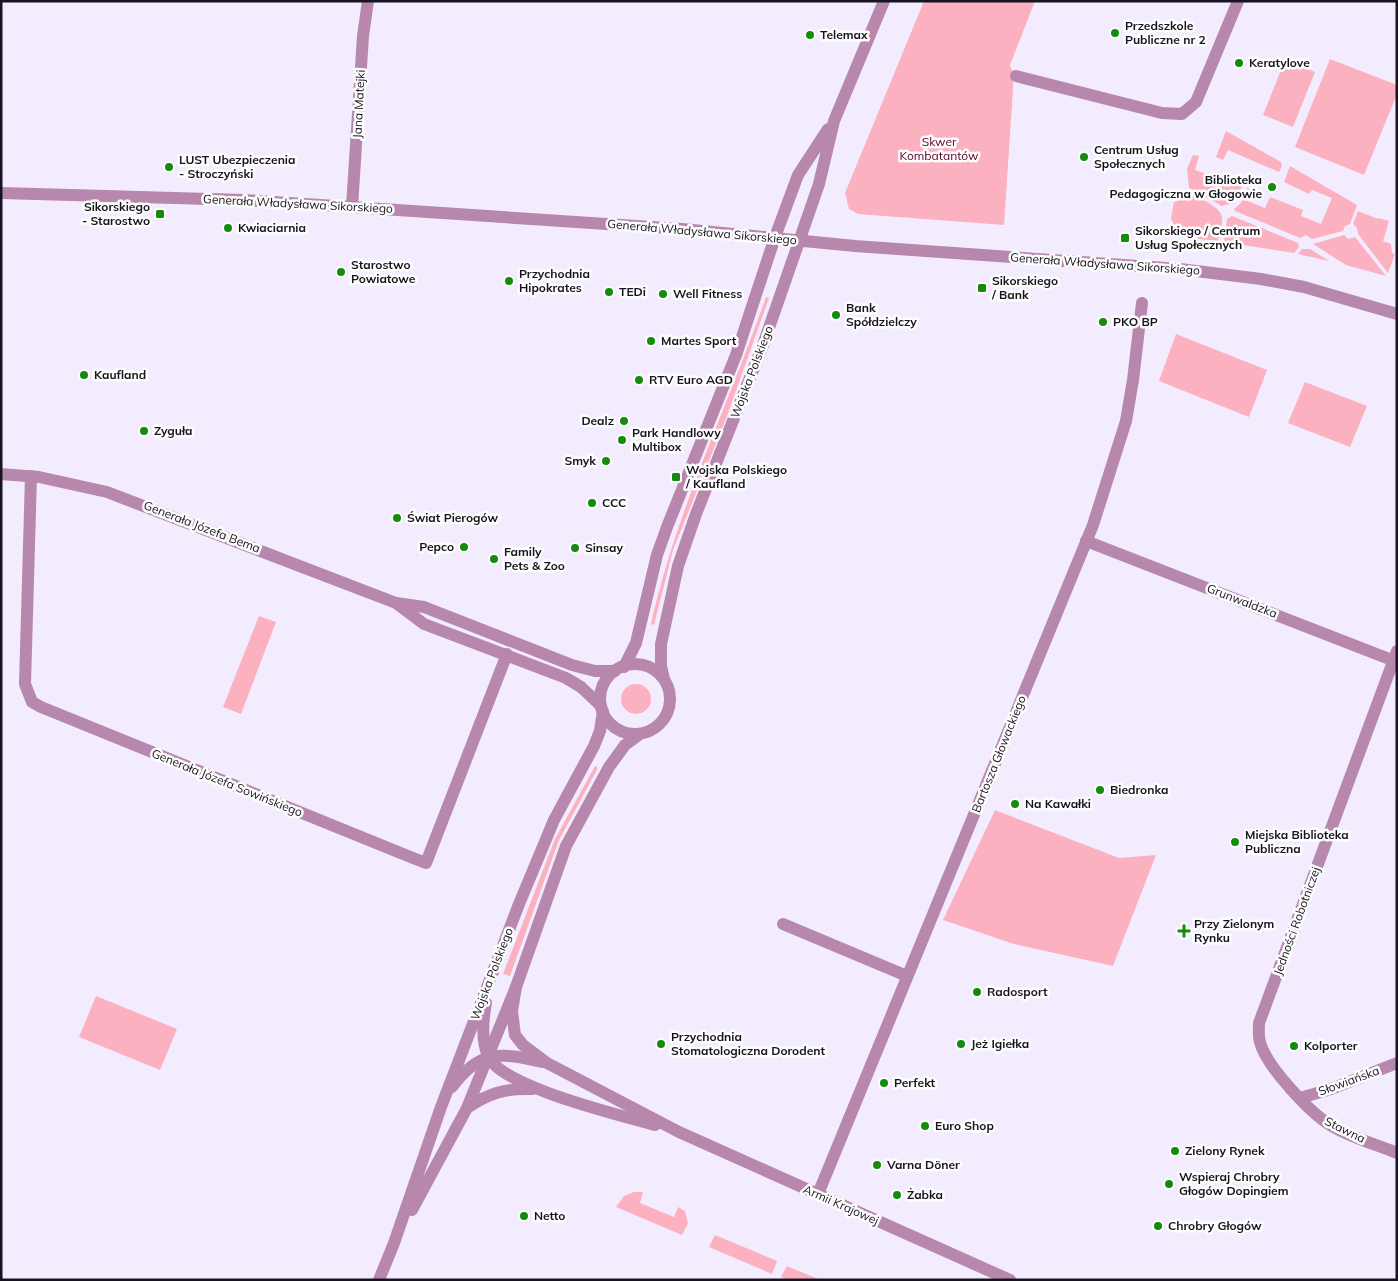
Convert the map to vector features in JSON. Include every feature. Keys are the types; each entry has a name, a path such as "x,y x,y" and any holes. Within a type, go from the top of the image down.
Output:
{"street":[{"name":"Jana Matejki","path":"352,207 363,36 368,1"},
{"name":"Wojska Polskiego","path":"664,680 661,666 661,644 678,566 696,514 763,345 819,184 834,121 884,1"},
{"path":"1016,76 1162,113 1182,114 1196,102 1238,1"},
{"name":"Wojska Polskiego","path":"620,669 636,642 667,527 736,355 775,237 798,176 834,121"},
{"name":"Generała Władysława Sikorskiego","path":"1,193 244,200 352,207 775,237 1233,275 1304,287 1397,314"},
{"name":"Bartosza Głowackiego","path":"818,1194 1086,541 1126,421 1135,370 1142,303"},
{"name":"Generała Józefa Bema","path":"1,474 31,476 72,483 107,492 396,603 424,607 572,665 595,671 620,669"},
{"name":"Generała Józefa Sowińskiego","path":"31,476 25,684 32,702 413,858 426,862 507,654"},
{"name":"Grunwaldzka","path":"1086,541 1396,658"},
{"name":"Generała Józefa Bema","path":"396,603 424,624 507,654 576,684 602,709"},
{"name":"Jedności Robotniczej","path":"1300,1098 1266,1057 1260,1044 1259,1023 1396,658"},
{"path":"644,666 657,672 664,680 670,694 668,712 657,727 640,734 621,731 610,723 602,709 602,688 608,677 620,669 644,666"},
{"name":"Wojska Polskiego","path":"379,1280 490,978 554,820 596,740 602,709"},
{"name":"Wojska Polskiego","path":"394,1243 467,1108 516,987 566,846 609,767 625,745 640,734"},
{"path":"783,924 907,976"},
{"path":"488,1057 484,1033 485,1010 490,978"},
{"name":"Armii Krajowej","path":"516,987 512,1011 515,1035 522,1045 546,1063 672,1129 1010,1280"},
{"name":"Armii Krajowej","path":"444,1099 470,1066 488,1057 511,1056 546,1063"},
{"name":"Armii Krajowej","path":"488,1057 498,1068 510,1076 537,1089 672,1129"},
{"name":"Słowiańska","path":"1300,1098 1331,1089 1397,1063"},
{"name":"Armii Krajowej","path":"467,1108 496,1092 512,1089 537,1089"},
{"name":"Stawna","path":"1300,1098 1318,1117 1332,1126 1397,1153"}],"green space":[{"name":"Skwer Kombatantów","path":"924,1 1035,1 1010,65 1013,73 1013,89 1004,225 858,214 849,209 845,193"},
{"path":"1330,59 1397,85 1397,94 1364,175 1295,147"},
{"path":"1285,60 1315,72 1293,127 1263,115"},
{"path":"1226,131 1281,162 1282,166 1279,172 1228,150 1223,160 1216,157"},
{"path":"1193,155 1199,156 1195,170 1242,186 1234,203 1222,206 1189,188 1187,169"},
{"path":"1290,166 1357,205 1350,224 1345,226 1343,231 1312,239 1306,235 1300,238 1235,211 1234,209 1241,203 1247,188 1249,188 1245,200 1265,208 1270,197 1303,210 1301,216 1321,224 1332,198 1312,190 1309,194 1284,182"},
{"path":"1189,196 1208,203 1220,213 1222,223 1218,241 1180,237 1171,219 1174,202"},
{"path":"1358,211 1389,221 1383,241 1391,244 1392,253 1395,254 1388,273 1358,234 1357,228 1353,224"},
{"path":"1232,216 1298,243 1299,247 1294,253 1224,242 1227,219"},
{"path":"1344,235 1348,239 1355,237 1386,276 1346,265 1313,244"},
{"path":"1302,249 1310,249 1329,261 1298,254"},
{"path":"766,297 769,298 727,416 673,550 654,625 651,624 674,541 688,500"},
{"path":"1176,334 1267,370 1249,417 1159,381"},
{"path":"1305,382 1367,406 1350,447 1288,423"},
{"path":"259,616 276,622 241,714 223,707"},
{"path":"636,684 647,688 651,699 647,710 636,714 625,710 621,699 625,688"},
{"path":"595,766 598,768 559,840 510,976 503,974 555,839"},
{"path":"995,810 1119,858 1156,855 1113,966 1014,944 943,920"},
{"path":"96,996 177,1029 160,1070 79,1037"},
{"path":"634,1192 643,1192 640,1203 674,1217 678,1207 685,1211 688,1223 682,1235 616,1207 624,1196"},
{"path":"715,1235 777,1261 772,1274 709,1247"},
{"path":"787,1266 820,1280 787,1280 781,1277"}],"place":[{"name":"Przedszkole Publiczne nr 2","path":"1115,33"},
{"name":"Telemax","path":"810,35"},
{"name":"Keratylove","path":"1239,63"},
{"name":"Centrum Usług Społecznych","path":"1084,157"},
{"name":"LUST Ubezpieczenia - Stroczyński","path":"169,167"},
{"name":"Biblioteka Pedagogiczna w Głogowie","path":"1272,187"},
{"name":"Sikorskiego - Starostwo","path":"160,214"},
{"name":"Kwiaciarnia","path":"228,228"},
{"name":"Sikorskiego / Centrum Usług Społecznych","path":"1125,238"},
{"name":"Starostwo Powiatowe","path":"341,272"},
{"name":"Przychodnia Hipokrates","path":"509,281"},
{"name":"Sikorskiego / Bank","path":"982,288"},
{"name":"TEDi","path":"609,292"},
{"name":"Well Fitness","path":"663,294"},
{"name":"Bank Spółdzielczy","path":"836,315"},
{"name":"PKO BP","path":"1103,322"},
{"name":"Martes Sport","path":"651,341"},
{"name":"Kaufland","path":"84,375"},
{"name":"RTV Euro AGD","path":"639,380"},
{"name":"Dealz","path":"624,421"},
{"name":"Zyguła","path":"144,431"},
{"name":"Park Handlowy Multibox","path":"622,440"},
{"name":"Smyk","path":"606,461"},
{"name":"Wojska Polskiego / Kaufland","path":"676,477"},
{"name":"CCC","path":"592,503"},
{"name":"Świat Pierogów","path":"397,518"},
{"name":"Pepco","path":"464,547"},
{"name":"Sinsay","path":"575,548"},
{"name":"Family Pets & Zoo","path":"494,559"},
{"name":"Biedronka","path":"1100,790"},
{"name":"Na Kawałki","path":"1015,804"},
{"name":"Miejska Biblioteka Publiczna","path":"1235,842"},
{"name":"Przy Zielonym Rynku","path":"1184,931"},
{"name":"Radosport","path":"977,992"},
{"name":"Przychodnia Stomatologiczna Dorodent","path":"661,1044"},
{"name":"Jeż Igiełka","path":"961,1044"},
{"name":"Kolporter","path":"1294,1046"},
{"name":"Perfekt","path":"884,1083"},
{"name":"Euro Shop","path":"925,1126"},
{"name":"Zielony Rynek","path":"1175,1151"},
{"name":"Varna Döner","path":"877,1165"},
{"name":"Wspieraj Chrobry Głogów Dopingiem","path":"1169,1184"},
{"name":"Żabka","path":"897,1195"},
{"name":"Netto","path":"524,1216"},
{"name":"Chrobry Głogów","path":"1158,1226"}]}
